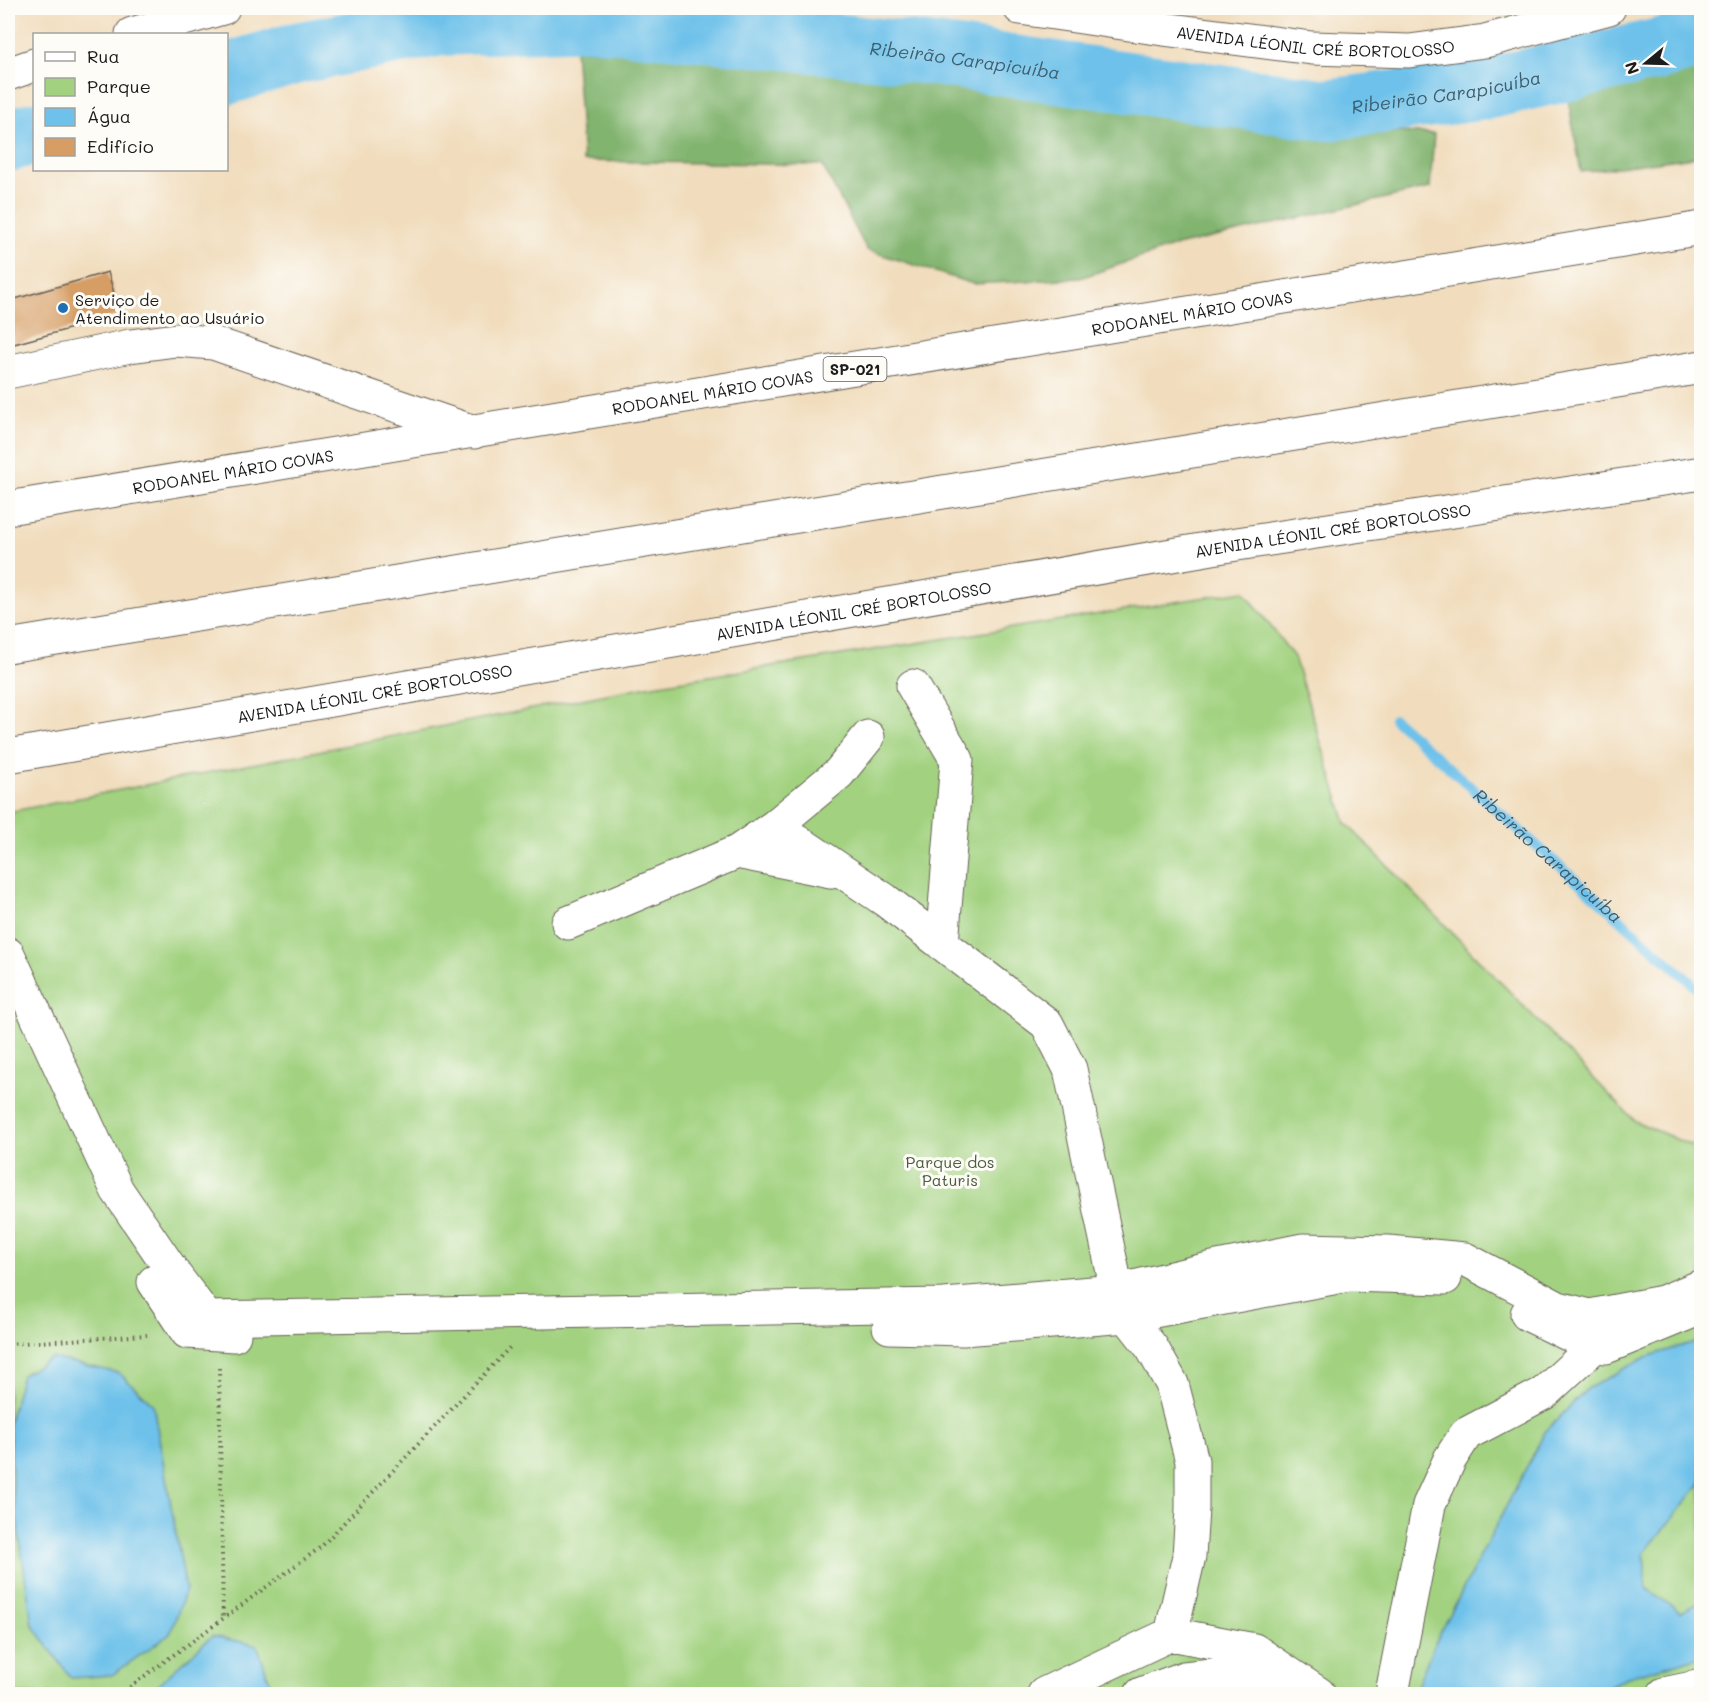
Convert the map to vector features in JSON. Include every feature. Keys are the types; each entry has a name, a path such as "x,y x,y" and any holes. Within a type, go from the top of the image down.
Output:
{"main road":[{"path":"136,33 224,8"},
{"name":"AVENIDA LÉONIL CRÉ BORTOLOSSO","path":"1020,8 1312,48 1408,51 1485,41 1588,11"},
{"path":"8,74 33,65"},
{"name":"RODOANEL MÁRIO COVAS","path":"8,508 1701,228"},
{"path":"8,372 130,346 176,340 213,343 474,432"},
{"path":"8,646 1701,367"},
{"name":"AVENIDA LÉONIL CRÉ BORTOLOSSO","path":"8,756 1224,546 1701,473"},
{"path":"913,686 957,760 942,944"},
{"path":"568,922 737,852 775,826 839,773 868,737"},
{"path":"775,826 885,900 1047,1024 1070,1069 1122,1303 1152,1348 1172,1384 1192,1461 1192,1509 1188,1556 1171,1634"},
{"path":"737,852 848,875"},
{"path":"8,954 117,1190 207,1318 1122,1303 1213,1268 1303,1250 1388,1252 1465,1260 1558,1308 1590,1316 1663,1302 1701,1286"},
{"path":"8,1008 99,1197 203,1333 305,1336 648,1323 963,1329 1122,1303 1349,1275 1448,1278 1491,1293 1532,1317 1580,1340 1606,1347 1701,1308"},
{"path":"1396,1695 1393,1688 1428,1505 1450,1459 1466,1434 1544,1393 1596,1345"},
{"path":"1044,1695 1171,1634 1254,1650 1319,1695"},
{"path":"1141,1695 1185,1678 1221,1674 1257,1676 1279,1687 1285,1695"},
{"path":"1664,1695 1701,1686"}],"path":[{"path":"120,1695 321,1547 528,1327"},
{"path":"8,1344 203,1333 223,1619"},
{"path":"8,1689 18,1695"}],"green space":[{"path":"575,49 868,69 1061,88 1237,123 1434,134 1430,188 1172,247 1080,278 973,284 867,250 822,165 583,161"},
{"path":"1701,58 1701,156 1581,172 1568,99"},
{"name":"Parque dos Paturis","path":"1244,591 1294,657 1346,823 1635,1121 1701,1150 1701,1694 8,1694 8,812 653,685"}],"water":[{"path":"1701,1340 1701,1483 1644,1553 1646,1588 1680,1612 1701,1602 1701,1656 1625,1678 1597,1694 1414,1694 1433,1647 1545,1432 1587,1389 1646,1357"},
{"path":"52,1358 119,1373 153,1404 186,1590 170,1634 112,1675 71,1678 32,1624 13,1493 9,1422 22,1375"},
{"path":"212,1636 257,1645 274,1694 148,1694"}],"building":[{"name":"Serviço de Atendimento ao Usuário","path":"108,272 120,315 14,344 8,321 8,301"}],"waterway":[{"name":"Ribeirão Carapicuíba","path":"228,73 297,53 441,25 588,19 921,53 1327,110 1485,89 1660,49 1702,37"},
{"name":"Ribeirão Carapicuíba","path":"8,141 33,133"},
{"name":"Ribeirão Carapicuíba","path":"1394,719 1702,992"}],"place":[{"name":"Serviço de Atendimento ao Usuário","path":"63,308"}]}
